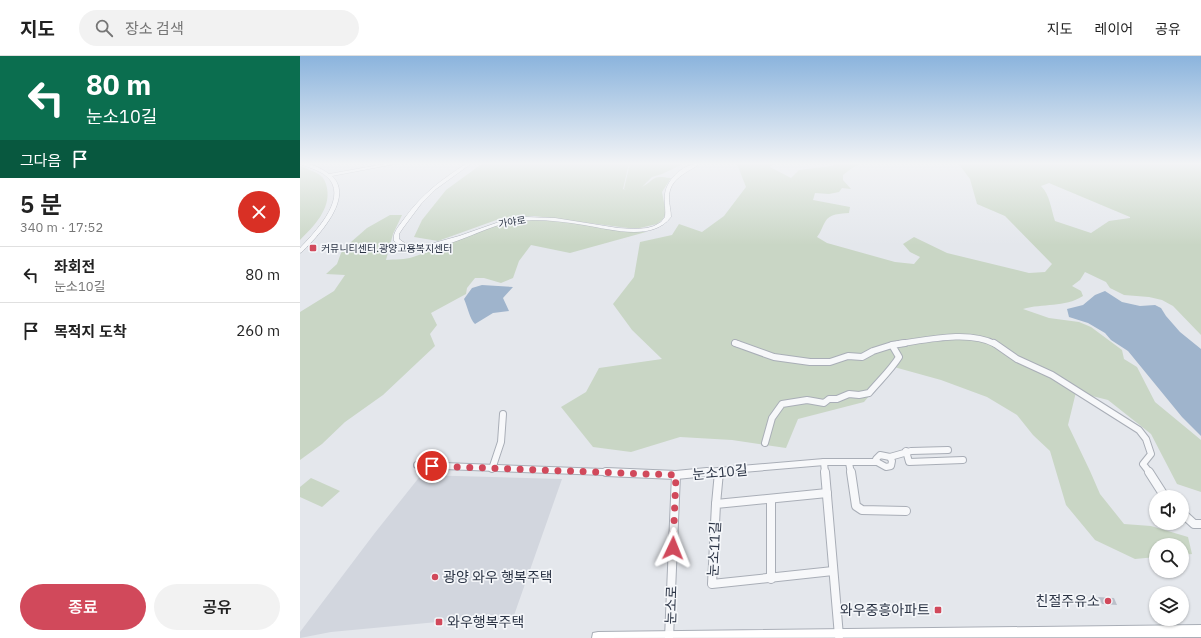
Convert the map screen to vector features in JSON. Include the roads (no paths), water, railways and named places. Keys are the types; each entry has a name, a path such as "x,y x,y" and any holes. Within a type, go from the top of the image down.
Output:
{"main road":[{"path":"598,638 1201,631"}],"street":[{"path":"300,251 325,223 334,208 337,190"},
{"name":"가야로","path":"432,190 417,203 398,231 396,240 398,243 412,246 438,244 496,224 525,219 548,219 627,230 651,228 661,224 668,217 666,195 667,190"},
{"path":"735,343 774,357 810,362 830,362 848,356 862,357 873,351 892,345 936,338 960,337 984,339 994,343 1017,359 1052,375 1138,430 1146,439 1151,454 1143,464 1161,490"},
{"path":"765,444 772,418 782,404 807,400 824,403 829,399 837,399 849,394 860,395 869,393 884,372 894,365 899,356 892,345"},
{"path":"492,468 501,442 503,414"},
{"path":"948,450 906,451 909,462 963,460"},
{"name":"눈소10길","path":"417,465 676,475 824,462 877,462 886,466 891,466 892,462 890,457 906,451"},
{"path":"824,462 839,636"},
{"path":"849,462 856,506 862,510 906,511"},
{"path":"716,504 719,472"},
{"name":"눈소로","path":"670,637 676,475"},
{"name":"눈소11길","path":"827,493 716,504 712,584 771,579 834,571"},
{"path":"771,499 771,579"},
{"path":"1189,519 1194,524 1201,524"}],"water":[{"path":"482,285 513,287 503,298 509,311 493,313 475,324 470,316 464,299 472,288"},
{"path":"1105,291 1122,302 1140,306 1155,305 1161,308 1180,332 1201,349 1201,436 1182,417 1128,351 1111,340 1105,333 1088,323 1069,317 1067,309 1083,305 1095,295"}],"place":[{"name":"커뮤니티센터.광양고용복지센터","path":"313,248"},
{"name":"광양 와우 행복주택","path":"435,577"},
{"name":"친절주유소","path":"1108,601"},
{"name":"와우중흥아파트","path":"938,610"},
{"name":"와우행복주택","path":"439,622"}]}
